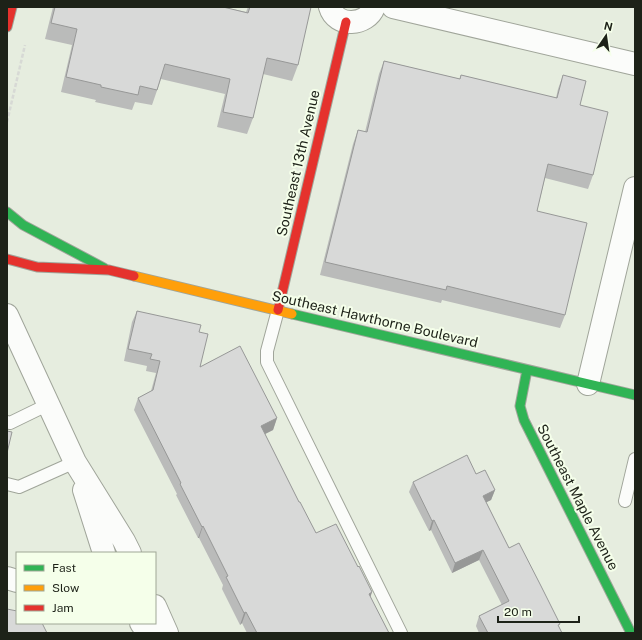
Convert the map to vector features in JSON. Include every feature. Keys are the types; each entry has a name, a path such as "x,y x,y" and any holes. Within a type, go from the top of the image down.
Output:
{"main road":[{"path":"7,27 12,7"},
{"name":"Southeast 13th Avenue","path":"278,310 346,22"},
{"name":"Southeast Hawthorne Boulevard","path":"7,212 23,225 109,270"},
{"name":"Southeast Hawthorne Boulevard","path":"7,259 37,267 109,270 635,396"},
{"name":"Southeast Maple Avenue","path":"528,370 520,406 524,420 630,625"}],"street":[{"path":"330,7 337,18 346,22 356,22 365,18 374,7"},
{"path":"393,7 635,64"},
{"path":"588,384 635,188"},
{"path":"7,315 75,462 104,552"},
{"path":"75,462 130,552"},
{"path":"156,608 167,633"},
{"path":"142,624 148,633"}],"lane":[{"path":"278,310 267,351 267,362 401,633"},
{"path":"7,422 10,423 49,404"},
{"path":"625,501 635,459"},
{"path":"7,484 19,487 75,462"}],"path":[{"path":"7,122 27,38"}],"building":[{"path":"55,7 223,7 248,13 250,7 311,7 298,65 267,58 253,118 223,112 230,79 165,64 157,90 140,86 138,95 101,87 101,85 66,77 77,29 51,23"},
{"path":"384,61 460,79 461,75 557,98 563,75 586,81 580,105 608,112 593,175 548,164 537,211 587,223 565,315 447,286 446,290 325,262 358,130 367,132"},
{"path":"137,311 201,325 199,332 208,334 200,367 240,346 277,418 261,426 299,502 316,533 336,524 372,592 369,594 389,633 257,633 246,612 244,613 226,577 228,576 180,484 181,483 138,398 153,390 160,361 150,359 152,354 128,349"},
{"path":"7,431 12,432 7,453"},
{"path":"467,455 476,474 485,470 495,490 483,496 509,548 519,543 560,624 558,625 562,633 488,633 479,616 509,601 483,550 455,563 413,482"},
{"path":"7,609 16,611 16,624 42,624 47,633 7,633"}],"traffic: fast":[{"path":"7,212 23,225 104,268"},
{"path":"292,314 635,395"},
{"path":"527,370 520,406 524,420 631,633"}],"traffic: slow":[{"path":"134,276 292,314"}],"traffic: jam":[{"path":"7,27 12,7"},
{"path":"278,310 346,22"},
{"path":"7,259 37,267 109,270 134,276"}]}
